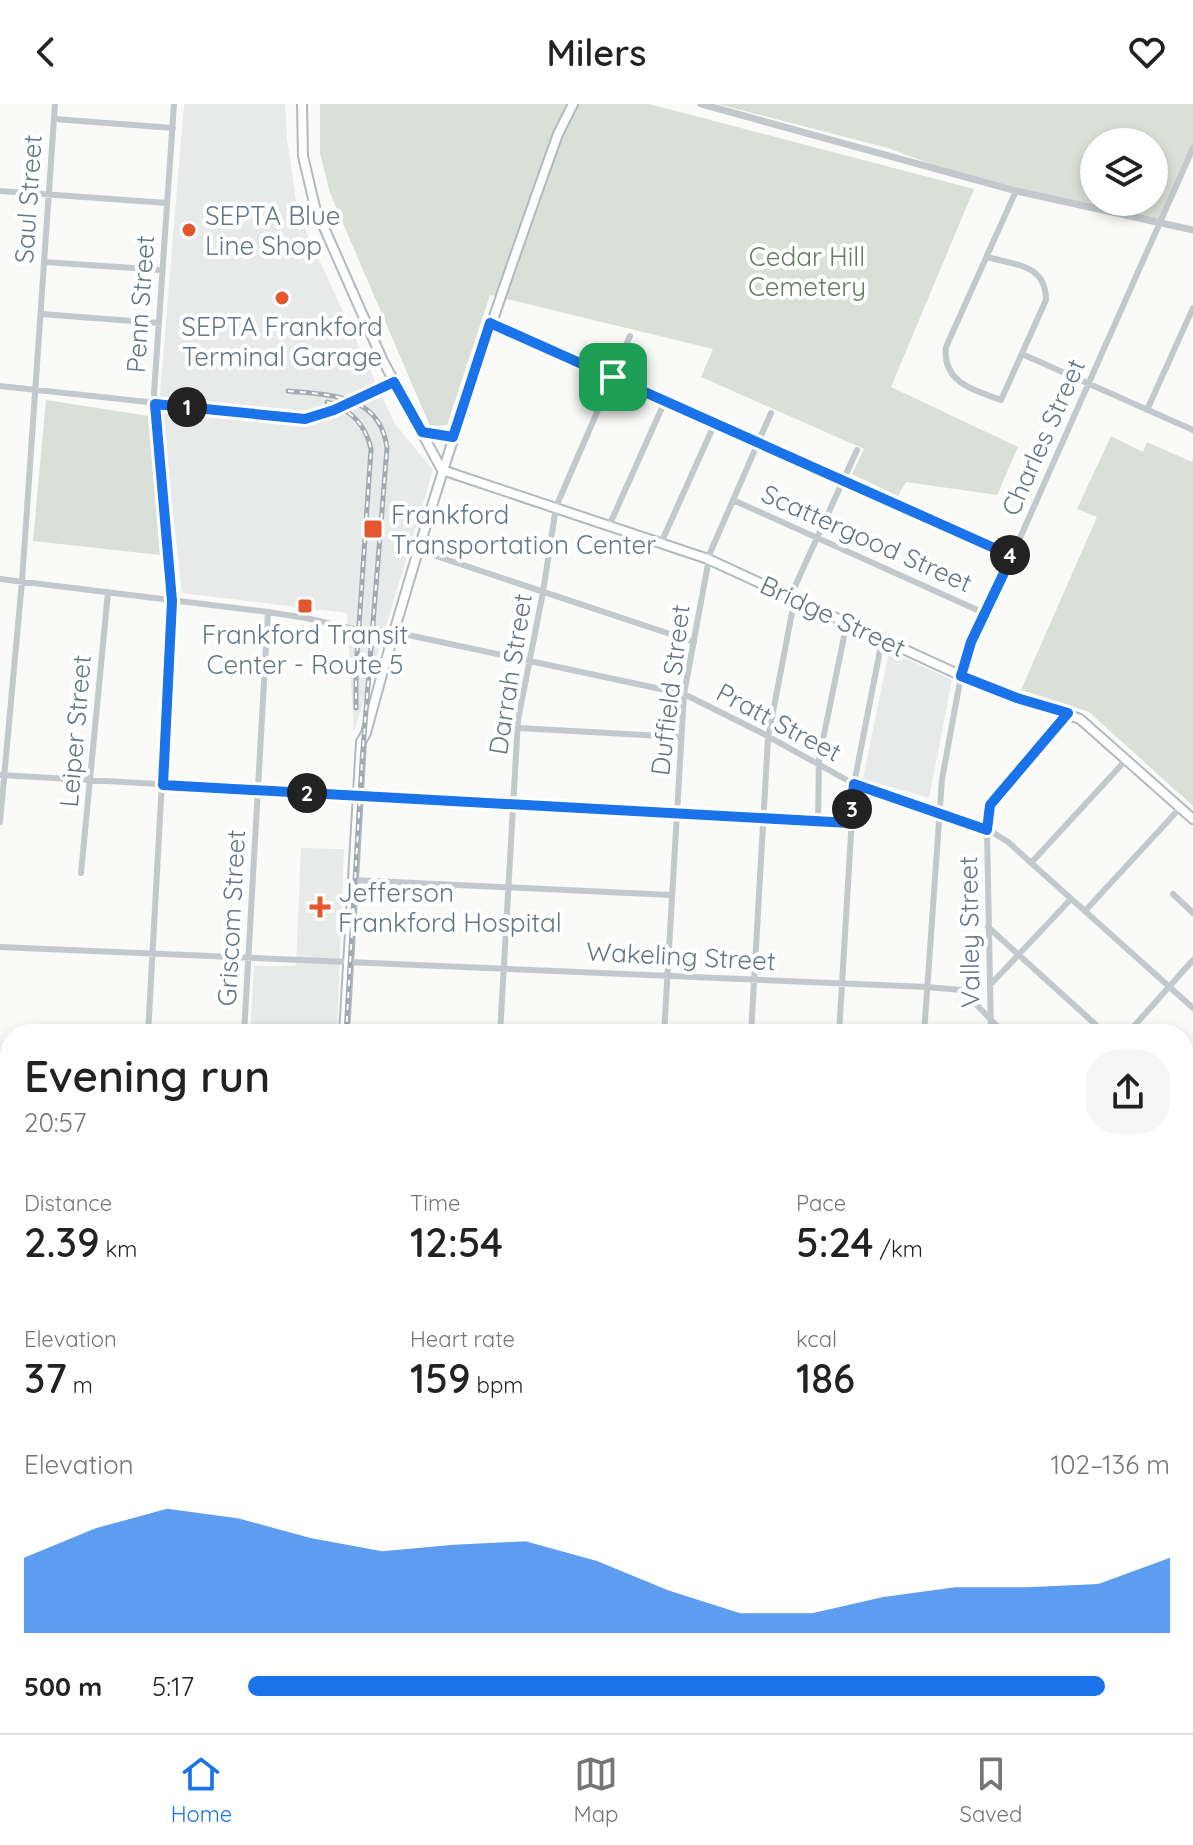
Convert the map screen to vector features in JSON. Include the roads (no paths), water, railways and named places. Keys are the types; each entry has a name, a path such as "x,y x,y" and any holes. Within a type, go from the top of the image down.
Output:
{"main road":[{"path":"302,104 303,156 315,207 353,291 357,307 442,470"},
{"path":"345,1024 361,742 442,470 490,323 558,134 573,104"},
{"path":"422,432 453,437"},
{"name":"Bridge Street","path":"442,470 708,559 961,676 1017,698 1068,713 1080,719 1193,819"}],"street":[{"name":"Saul Street","path":"0,822 22,581 55,104"},
{"name":"Penn Street","path":"149,1024 172,601 155,404 174,104"},
{"path":"701,104 1016,191 1193,230"},
{"path":"54,119 173,128"},
{"name":"Charles Street","path":"924,1024 942,779 961,676 971,642 1193,148"},
{"path":"0,191 167,203"},
{"path":"987,257 1039,275 1045,285 1044,304 1001,400 949,374 945,365 945,348 1016,191"},
{"path":"44,262 162,270"},
{"path":"1147,410 1193,308"},
{"path":"41,314 159,323"},
{"path":"490,323 1012,556"},
{"name":"Darrah Street","path":"501,1024 518,728 556,507 630,336"},
{"path":"1022,354 1193,430"},
{"path":"0,386 305,419 334,410 394,382"},
{"path":"609,526 665,401"},
{"name":"Duffield Street","path":"665,1024 684,694 708,559 771,413"},
{"path":"661,543 715,423"},
{"path":"752,1024 768,738 793,596 857,450"},
{"name":"Scattergood Street","path":"733,500 984,613"},
{"path":"418,550 694,642"},
{"path":"0,579 268,612 358,630"},
{"name":"Leiper Street","path":"81,873 108,592"},
{"name":"Griscom Street","path":"245,1024 268,612"},
{"path":"818,821 819,759 847,622"},
{"name":"Pratt Street","path":"375,630 684,694 854,784 999,835 1193,1008"},
{"path":"840,1024 854,784 882,640"},
{"name":"Valley Street","path":"990,1024 987,830 990,805 1068,713"},
{"path":"518,728 680,737"},
{"path":"1031,863 1126,760"},
{"path":"2,775 850,823"},
{"path":"1085,911 1180,808"},
{"path":"353,880 671,895"},
{"path":"1173,894 1193,913"},
{"path":"990,985 1071,899"},
{"path":"988,927 1095,1024"},
{"name":"Wakeling Street","path":"0,947 926,987 962,990 993,1024"},
{"path":"1136,1024 1193,960"}],"tunnel":[{"path":"358,630 375,630"}],"railway":[{"path":"288,391 336,397 364,407 382,430 387,448 362,761 347,1024"},
{"path":"327,402 356,419 371,449 356,708"}],"place":[{"name":"SEPTA Blue Line Shop","path":"189,230"},
{"name":"SEPTA Frankford Terminal Garage","path":"282,298"},
{"name":"Frankford Transportation Center","path":"373,529"},
{"name":"Frankford Transit Center - Route 5","path":"305,606"},
{"name":"Jefferson Frankford Hospital","path":"320,907"}],"park label":[{"name":"Cedar Hill Cemetery","path":"807,271"}]}
